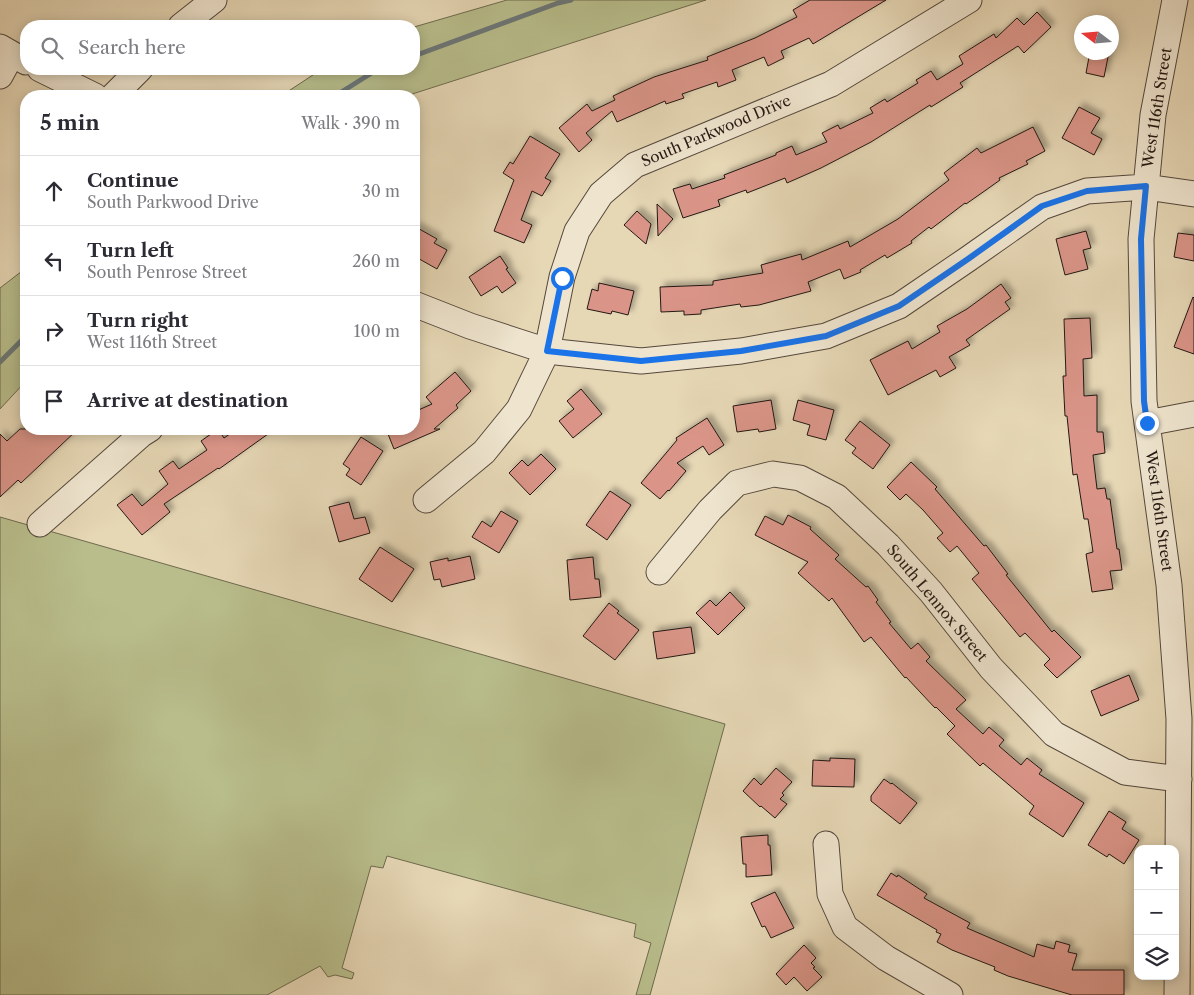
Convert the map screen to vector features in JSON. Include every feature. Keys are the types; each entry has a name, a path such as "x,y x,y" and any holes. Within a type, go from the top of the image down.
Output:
{"street":[{"path":"188,20 214,0"},
{"name":"South Parkwood Drive","path":"426,500 484,452 519,409 547,351 562,278 577,231 601,194 635,165 831,84 969,0"},
{"name":"West 116th Street","path":"1175,0 1153,115 1141,239 1144,401 1169,585 1183,642 1179,719 1179,780 1186,930 1177,995"},
{"path":"0,76 13,55"},
{"path":"52,75 84,90"},
{"path":"119,90 134,75"},
{"path":"420,306 470,326 547,351 641,361 741,351 826,336 899,306 1042,206 1087,191 1146,186 1194,194"},
{"path":"1147,423 1194,414"},
{"path":"40,524 141,435"},
{"name":"South Lennox Street","path":"659,572 710,510 737,483 773,474 800,478 837,497 888,545 931,592 991,668 1054,734 1125,772 1179,780"},
{"path":"826,844 830,894 845,927 886,958 950,995"}],"green space":[{"path":"507,0 706,0 420,92 420,90 290,90 313,75 420,75 420,25"},
{"path":"20,273 20,387 0,409 0,288"},
{"path":"0,517 725,724 650,995 636,995 651,943 634,937 636,924 387,856 383,868 371,866 342,968 354,973 352,979 335,975 328,977 320,966 267,995 0,995"}],"building":[{"path":"810,0 886,0 813,44 809,38 781,51 784,58 768,66 764,57 732,70 736,80 718,87 717,82 682,94 684,98 666,104 665,101 617,122 612,111 586,133 592,140 579,152 559,128 587,104 592,111 615,100 613,96 654,77 708,60 707,57 755,38 797,17 793,10"},
{"path":"1037,12 1051,27 1024,53 1018,46 960,83 963,87 931,107 930,105 871,142 821,168 787,183 785,178 747,193 746,190 718,200 720,206 683,218 673,189 690,184 692,189 725,178 724,175 776,155 776,153 792,146 796,155 827,142 822,133 838,125 840,129 873,113 870,108 885,99 887,102 918,83 916,80 931,71 937,80 963,64 959,56 994,34 996,38 1017,18 1024,25"},
{"path":"1088,60 1107,60 1104,77 1086,73"},
{"path":"1079,107 1100,118 1091,133 1102,139 1094,155 1062,138"},
{"path":"1033,127 1045,151 1026,161 1028,164 999,178 1000,180 965,203 931,229 929,227 911,241 912,243 887,258 885,255 860,270 861,272 844,279 840,269 808,282 811,291 759,305 741,307 740,304 701,310 701,314 684,315 684,311 661,312 660,287 713,285 713,281 763,273 761,265 801,254 802,260 848,241 850,247 898,219 949,180 944,173 977,148 981,153"},
{"path":"530,136 560,154 545,178 551,181 542,196 532,191 521,220 532,225 524,243 494,231 514,180 503,173 510,162 513,164"},
{"path":"657,204 673,219 658,236"},
{"path":"637,211 651,224 646,244 624,225"},
{"path":"420,229 437,239 434,243 447,250 437,269 420,259"},
{"path":"1086,231 1091,248 1083,250 1088,269 1065,275 1056,239"},
{"path":"1178,233 1194,235 1194,261 1174,257"},
{"path":"500,256 516,283 502,293 497,286 481,296 469,277"},
{"path":"599,283 634,291 628,315 612,311 611,314 587,309 592,289 598,291"},
{"path":"1001,284 1011,298 1005,302 1010,309 966,340 970,345 949,357 956,368 940,377 936,370 888,395 870,360 908,341 912,349 940,332 937,326 967,309"},
{"path":"1194,298 1194,354 1174,347"},
{"path":"1090,318 1092,358 1083,359 1084,396 1097,395 1097,432 1103,432 1105,453 1093,455 1097,489 1105,488 1107,499 1110,499 1122,570 1110,571 1113,589 1092,592 1086,554 1093,552 1088,519 1084,519 1077,474 1073,475 1067,416 1065,416 1063,376 1066,376 1064,319"},
{"path":"455,372 471,391 456,405 458,408 434,429 440,429 394,449 388,435 420,435 420,409 432,404 426,397"},
{"path":"581,389 602,414 573,438 559,421 574,409 567,401"},
{"path":"771,400 776,429 759,432 758,429 737,432 733,406"},
{"path":"798,400 834,410 826,440 807,435 810,425 793,420"},
{"path":"707,418 724,445 709,455 703,446 677,463 686,471 660,499 641,483 677,440 676,438"},
{"path":"860,421 890,445 873,469 852,453 856,448 845,440"},
{"path":"20,429 20,435 72,435 21,483 18,480 0,497 0,434 7,441"},
{"path":"210,435 222,435 224,438 228,435 267,435 219,469 164,504 170,512 142,535 117,505 132,494 142,506 168,484 159,471 173,461 179,469 207,450 201,441"},
{"path":"361,437 383,451 361,485 346,475 350,469 343,464"},
{"path":"541,454 556,469 530,495 509,473 522,460 528,466"},
{"path":"911,462 937,487 935,489 984,546 986,545 1008,574 1006,575 1052,632 1054,630 1081,657 1057,678 1044,665 1050,659 1025,633 1020,637 972,579 979,573 957,546 950,552 937,538 943,533 923,510 906,494 900,500 887,487"},
{"path":"610,491 631,505 607,540 586,525"},
{"path":"349,502 354,519 365,517 370,533 339,542 329,507"},
{"path":"501,511 518,521 499,553 472,537 482,521 491,527"},
{"path":"788,515 811,527 810,529 839,555 835,559 866,587 868,586 878,600 876,602 891,622 889,623 911,649 918,643 930,657 926,661 966,700 956,709 983,734 989,727 1004,740 999,746 1021,765 1027,758 1042,770 1039,774 1084,803 1063,837 1029,814 1034,806 983,763 980,766 947,734 955,726 905,678 871,637 864,642 832,598 829,601 798,573 808,562 755,535 765,516 783,525"},
{"path":"380,547 414,569 392,602 359,579"},
{"path":"470,556 475,579 442,587 440,579 434,580 430,562 448,558 448,561"},
{"path":"593,557 595,579 599,579 601,597 570,600 567,560"},
{"path":"730,592 745,608 718,635 696,613 710,600 716,606"},
{"path":"609,603 619,611 617,613 639,630 615,660 583,636"},
{"path":"691,627 695,653 657,659 653,632"},
{"path":"1129,675 1139,700 1101,716 1091,691"},
{"path":"830,758 855,759 854,787 812,786 813,760 830,761"},
{"path":"776,768 792,782 782,793 784,795 780,799 787,804 775,818 743,791 754,778 761,785"},
{"path":"884,779 917,803 900,824 871,801 871,796"},
{"path":"1109,811 1126,822 1122,829 1139,840 1134,845 1124,864 1109,854 1107,857 1088,845"},
{"path":"768,835 772,875 746,877 746,864 743,864 741,837"},
{"path":"891,873 897,877 898,875 927,894 924,898 970,923 967,928 1034,957 1037,944 1054,949 1056,941 1070,945 1068,952 1077,954 1072,970 1124,970 1124,995 1072,995 1008,976 994,970 995,967 952,950 937,942 941,934 936,932 937,930 877,895"},
{"path":"775,892 794,928 771,938 765,926 762,927 751,903"},
{"path":"804,945 816,958 811,963 815,967 813,968 822,977 807,991 794,977 786,985 776,974"}],"waterway":[{"path":"420,54 558,3 571,0"},
{"path":"345,90 368,75"},
{"path":"0,362 20,342"}],"route":[{"path":"562,278 547,351 641,361 741,351 826,336 899,306 1042,206 1087,191 1146,186 1141,239 1144,401 1147,423"}]}
